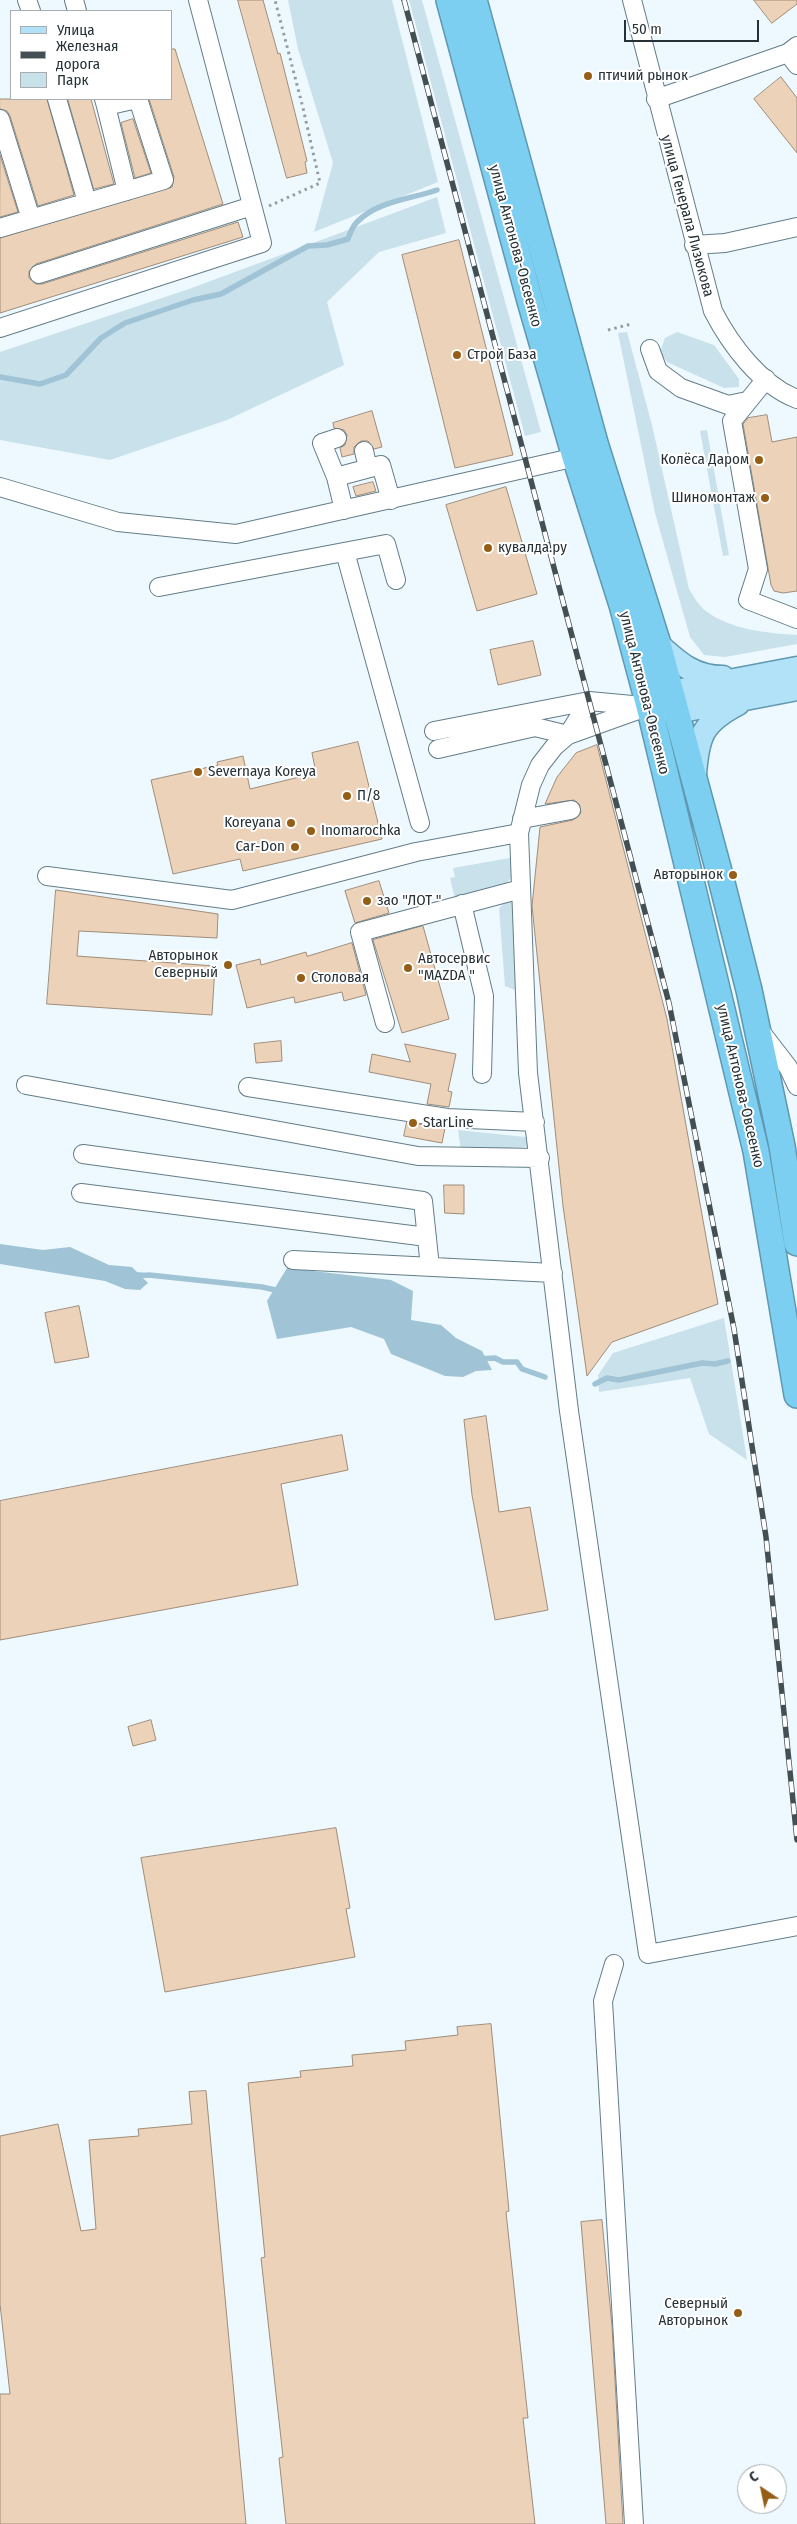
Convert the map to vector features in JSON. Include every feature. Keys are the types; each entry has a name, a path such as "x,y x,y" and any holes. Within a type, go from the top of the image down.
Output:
{"highway":[{"name":"улица Антонова-Овсеенко","path":"449,0 586,454 658,644 695,780 757,1028 782,1146 797,1243"},
{"name":"улица Антонова-Овсеенко","path":"474,0 622,605 649,706 756,1151 797,1396"}],"main road":[{"path":"658,644 682,665 706,677 749,687 797,689"},
{"path":"649,706 749,687 797,668"},
{"path":"695,780 697,744 708,726 729,709 749,687"}],"street":[{"path":"0,328 262,243 198,0"},
{"name":"улица Генерала Лизюкова","path":"632,0 694,245 713,310 725,334 766,379 797,398"},
{"path":"656,99 794,55"},
{"path":"57,100 87,202"},
{"path":"127,100 105,102 127,190"},
{"path":"0,228 164,180 138,100"},
{"path":"0,119 31,219"},
{"path":"39,274 253,209"},
{"path":"694,245 725,244 797,227"},
{"path":"650,349 658,371 682,388 728,405 747,401"},
{"path":"766,379 732,421 758,569 748,600 797,619"},
{"path":"337,438 322,443 336,477 344,510"},
{"path":"0,487 118,522 236,534 391,500 471,488 586,454"},
{"path":"336,477 366,460 381,465 391,500"},
{"path":"159,587 386,544 396,580"},
{"path":"345,552 420,823"},
{"path":"434,731 589,701 649,706"},
{"path":"589,701 568,735 554,747 540,765 531,785 521,826 521,888 528,1073 540,1158 569,1411 648,1954 797,1926"},
{"path":"438,749 535,727 568,735 649,706"},
{"path":"48,876 232,900 521,826 571,810"},
{"path":"385,1023 360,932 521,888"},
{"path":"462,904 484,996 482,1074"},
{"path":"757,1028 788,1067 797,1086"},
{"path":"26,1085 418,1156 540,1158"},
{"path":"248,1087 447,1118 535,1122"},
{"path":"83,1154 423,1201 430,1267"},
{"path":"81,1192 427,1237"},
{"path":"293,1260 553,1273"},
{"path":"614,1964 603,2001 634,2524"}],"path":[{"path":"253,209 320,183 275,0"},
{"path":"608,330 631,324"}],"green space":[{"path":"288,0 392,0 438,182 314,232 333,163 298,49"},
{"path":"409,0 422,0 541,432 525,436"},
{"path":"437,197 446,233 379,252 327,302 344,365 227,420 110,460 0,440 0,352 189,289"},
{"path":"627,332 652,425 689,589 701,607 716,617 750,629 797,635 797,644 725,657 704,655 690,637 655,513 618,333"},
{"path":"677,332 714,345 739,379 739,387 724,388 667,362 660,352 665,338"},
{"path":"707,430 729,555 723,556 700,431"},
{"path":"515,857 514,876 506,883 455,899 450,878 455,877 453,868"},
{"path":"505,901 514,902 520,992 505,986 499,909"},
{"path":"458,1130 535,1138 531,1145 524,1147 461,1151"},
{"path":"724,1318 747,1460 709,1434 690,1378 599,1392 598,1375 613,1353"}],"shaded area":[{"path":"0,1244 43,1250 70,1247 109,1265 132,1267 148,1283 140,1290 125,1289 105,1281 0,1264"},
{"path":"287,1268 391,1280 413,1291 411,1320 441,1325 456,1338 482,1351 492,1370 476,1371 463,1377 445,1376 391,1354 384,1339 351,1327 277,1339 267,1301"}],"building":[{"path":"238,0 263,0 278,54 280,53 307,161 305,162 307,173 287,178"},
{"path":"754,0 797,0 797,4 772,23"},
{"path":"172,49 175,49 223,204 36,264 29,271 29,278 36,284 42,284 238,222 243,237 0,313 0,238 172,187 174,177 149,100 172,100"},
{"path":"781,77 797,98 797,153 754,99"},
{"path":"0,99 47,100 74,195 38,206 10,116 7,111 0,109"},
{"path":"68,100 91,100 114,184 94,189"},
{"path":"133,119 151,173 135,178 121,123"},
{"path":"0,155 18,212 0,217"},
{"name":"Строй База","path":"459,240 513,455 455,468 402,255"},
{"path":"372,411 382,447 374,449 368,441 361,441 354,447 354,454 342,457 340,448 345,445 347,435 344,430 334,428 333,423"},
{"path":"767,415 772,442 797,437 797,591 783,593 774,591 771,585 743,424 748,418"},
{"path":"373,482 376,491 356,496 353,487"},
{"path":"506,487 537,594 477,611 446,505"},
{"path":"533,641 541,675 498,685 490,650"},
{"path":"358,742 382,839 243,871 240,859 173,874 151,780 218,765 217,762 243,756 250,789 316,773 312,753"},
{"path":"597,745 667,1019 718,1304 612,1342 587,1376 563,1206 532,906 540,827 573,820 581,813 579,804 574,800 545,804 557,777 576,753"},
{"name":"зао \"ЛОТ \"","path":"379,881 389,913 355,923 345,891"},
{"path":"56,890 218,914 217,938 79,931 77,956 215,966 212,1015 47,1004"},
{"path":"423,926 449,1019 402,1033 373,940"},
{"path":"352,943 366,995 344,1001 342,992 295,1003 294,997 247,1008 236,965 260,959 261,965 306,952 307,956"},
{"path":"281,1041 282,1061 256,1063 254,1044"},
{"path":"405,1044 456,1054 448,1091 452,1092 449,1107 427,1104 431,1084 369,1072 372,1054 410,1062"},
{"path":"407,1122 445,1128 442,1143 404,1136"},
{"path":"444,1185 464,1185 464,1214 445,1213"},
{"path":"79,1306 89,1357 55,1363 45,1313"},
{"path":"486,1416 499,1512 530,1507 548,1610 495,1620 472,1495 464,1420"},
{"path":"342,1435 348,1470 281,1484 298,1585 0,1640 0,1501"},
{"path":"151,1720 156,1740 133,1746 128,1727"},
{"path":"336,1828 350,1908 346,1909 355,1957 165,1992 141,1858"},
{"path":"491,2024 509,2211 506,2212 528,2418 523,2418 535,2524 286,2524 279,2458 283,2457 261,2258 265,2257 248,2083 301,2077 300,2071 353,2066 352,2055 406,2050 405,2041 458,2035 457,2027"},
{"path":"206,2091 246,2524 0,2524 0,2394 10,2394 0,2304 0,2136 58,2124 81,2231 96,2229 89,2140 139,2136 138,2129 192,2124 189,2092"},
{"path":"602,2220 612,2326 623,2524 606,2524 581,2222"}],"waterway":[{"path":"0,377 40,384 66,375 101,338 125,323 193,300 221,294 308,246 327,245 348,239 356,224 374,209 437,190"},
{"path":"0,1253 66,1263 85,1262 132,1275 149,1275 262,1287 297,1295 342,1295 354,1298 363,1305 379,1307 390,1314 392,1325 398,1335 409,1341 459,1360 495,1358 503,1362 517,1362 522,1369 545,1377"},
{"path":"595,1384 607,1378 619,1380 702,1363 715,1364 728,1361"}],"railway":[{"path":"404,0 669,1003 734,1329 766,1537 797,1840"}],"place":[{"name":"птичий рынок","path":"588,76"},
{"name":"Строй База","path":"457,355"},
{"name":"Колёса Даром","path":"759,460"},
{"name":"Шиномонтаж","path":"765,498"},
{"name":"кувалда.ру","path":"488,548"},
{"name":"Severnaya Koreya","path":"198,772"},
{"name":"П/8","path":"347,796"},
{"name":"Koreyana","path":"291,823"},
{"name":"Inomarochka","path":"311,831"},
{"name":"Car-Don","path":"295,847"},
{"name":"Авторынок","path":"733,875"},
{"name":"зао \"ЛОТ \"","path":"367,901"},
{"name":"Авторынок Северный","path":"228,965"},
{"name":"Автосервис \"MAZDA \"","path":"408,968"},
{"name":"Столовая","path":"301,978"},
{"name":"StarLine","path":"413,1123"},
{"name":"Северный Авторынок","path":"738,2313"}]}
